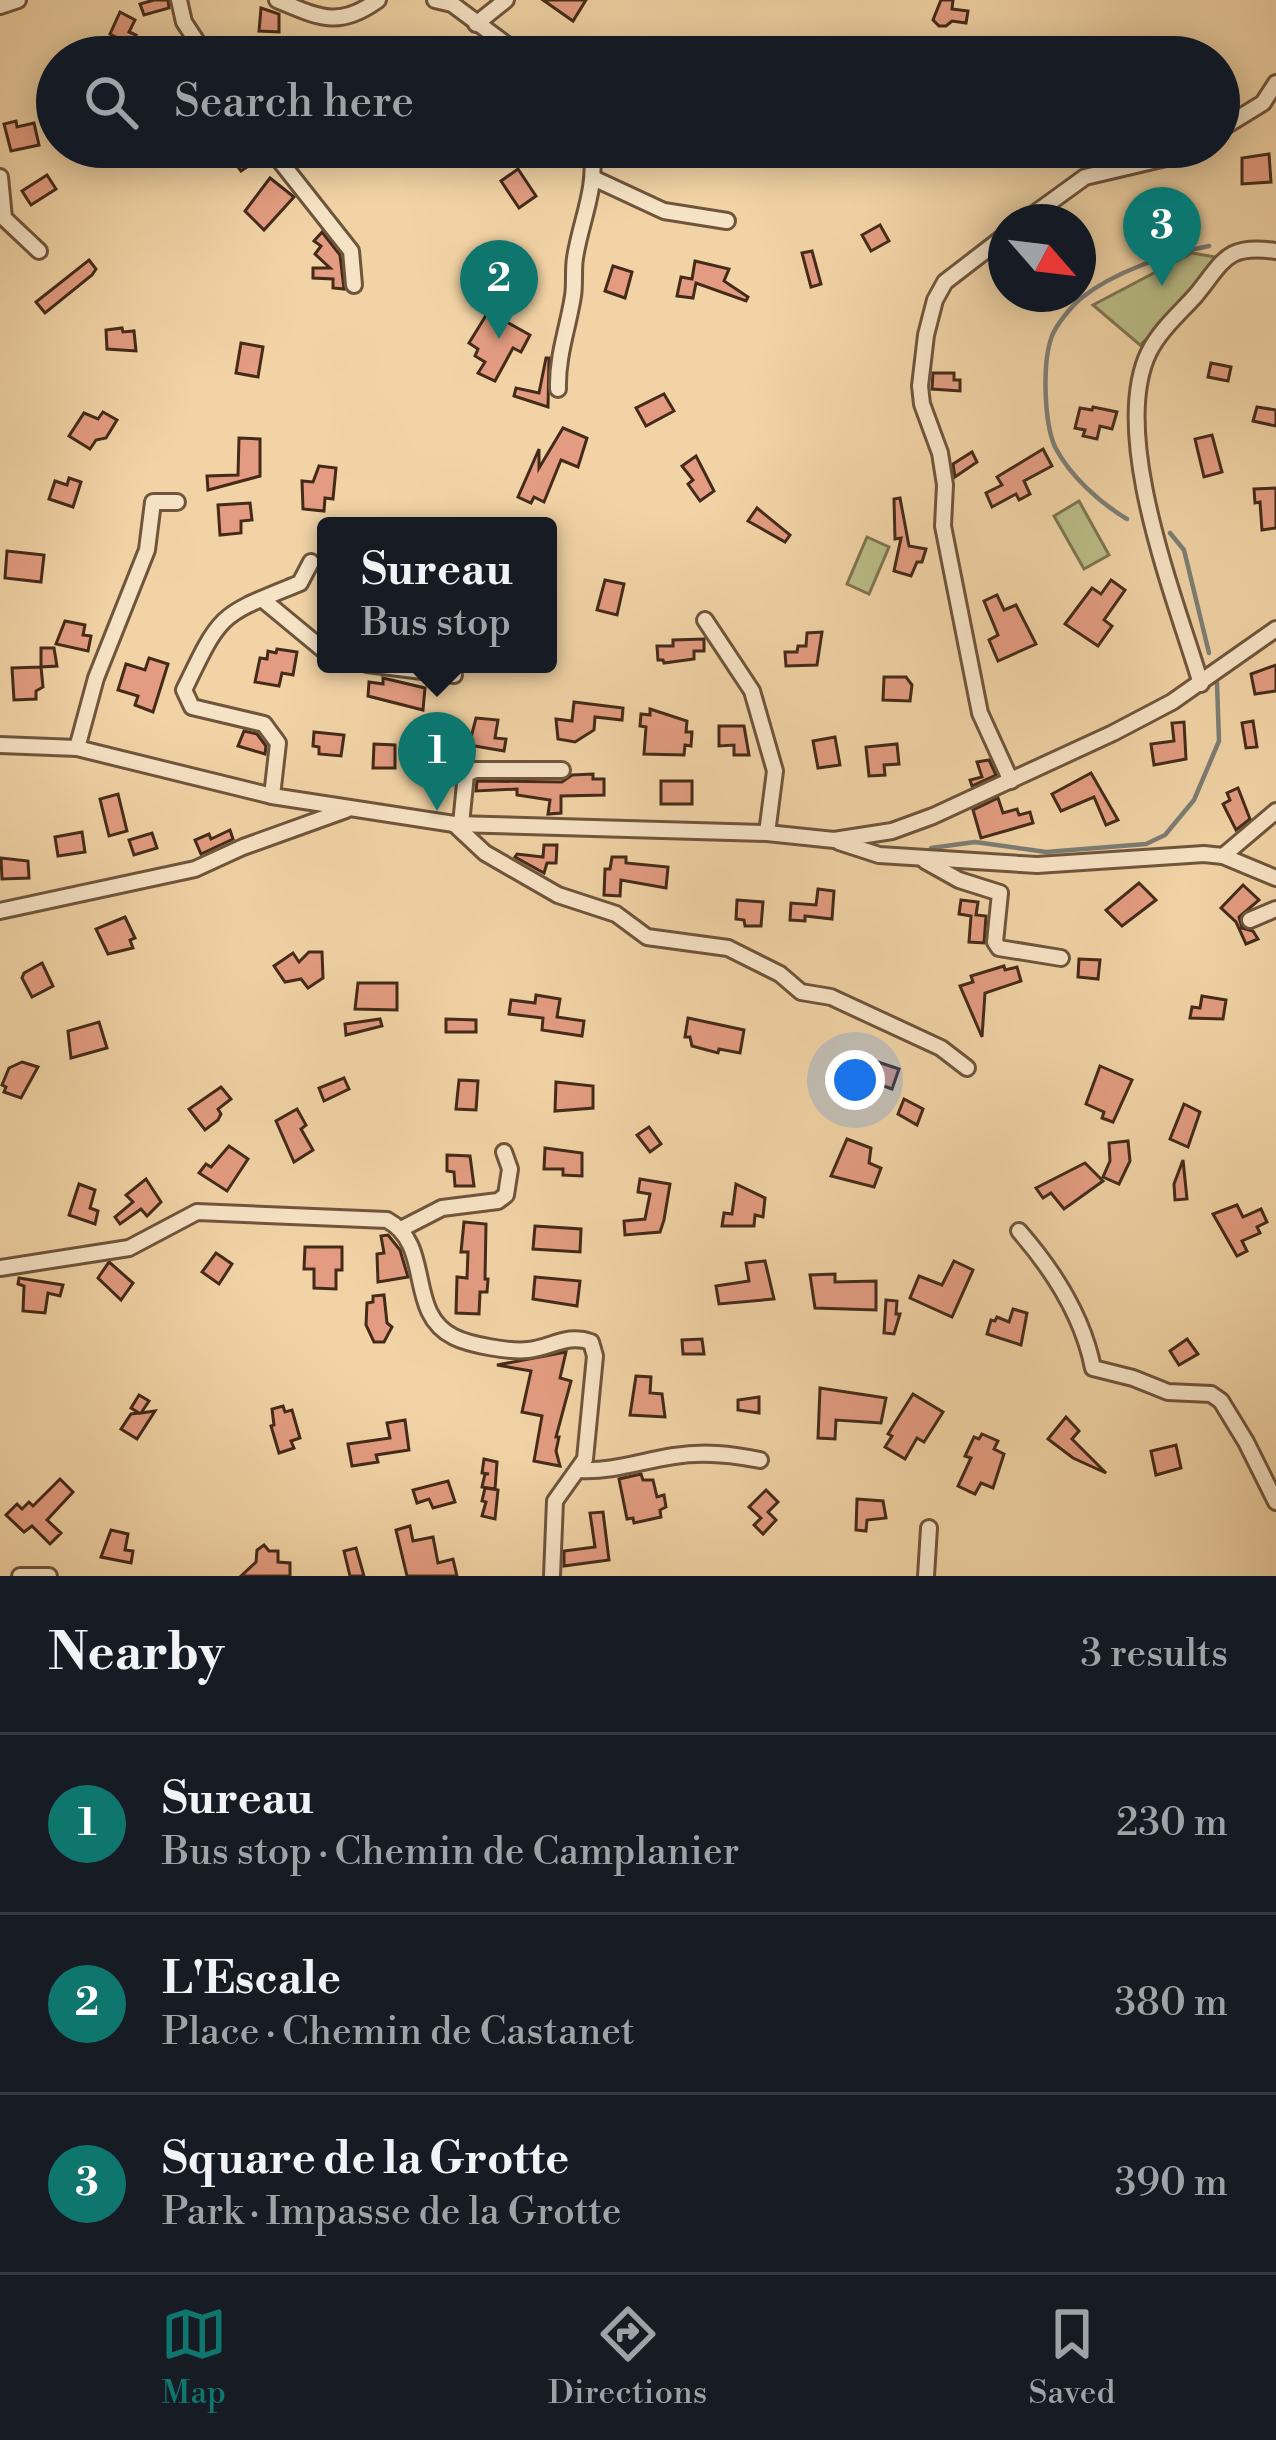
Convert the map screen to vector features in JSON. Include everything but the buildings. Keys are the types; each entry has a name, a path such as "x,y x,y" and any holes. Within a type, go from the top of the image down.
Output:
{"street":[{"path":"0,6 18,0"},
{"path":"179,0 193,36"},
{"path":"277,0 322,18 342,19 378,0"},
{"path":"435,0 452,4 493,36"},
{"path":"476,24 506,0"},
{"path":"1240,117 1263,103 1276,83"},
{"path":"286,168 351,251 354,285"},
{"path":"558,389 557,367 573,298 575,258 590,208 592,168"},
{"path":"1048,204 1085,177 1123,168"},
{"path":"0,177 4,218 39,251"},
{"path":"593,178 664,211 727,221"},
{"path":"1202,684 1137,452 1145,362 1160,334 1227,256 1244,247 1276,251"},
{"path":"988,249 945,282 935,299 926,335 922,404 937,439 944,476 943,526 980,712 1011,781"},
{"path":"77,748 97,678 147,550 153,502 177,502"},
{"path":"272,796 278,742 265,724 192,707 184,690 215,626 232,610 300,584 311,562"},
{"path":"262,599 317,645"},
{"path":"705,620 752,691 775,771 767,833"},
{"path":"0,745 77,748 272,796 458,824 767,833 834,840 892,831 1011,781 1172,702 1276,628"},
{"path":"438,673 454,675"},
{"path":"458,824 466,774 475,770 562,770"},
{"path":"0,911 195,868 351,808"},
{"path":"1223,856 1276,811"},
{"path":"458,824 485,853 557,895 616,914 647,937 728,948 781,974 801,992 831,997 941,1048 967,1068"},
{"path":"892,831 909,855"},
{"path":"871,836 891,852 1000,893 994,942 999,948 1061,958"},
{"path":"834,840 879,855 1037,865 1204,854 1223,856 1276,878"},
{"path":"1250,920 1276,909"},
{"path":"403,1228 442,1208 498,1201 506,1195 510,1169 505,1152"},
{"path":"0,1268 129,1248 197,1212 387,1220 403,1228 413,1246 427,1311 455,1338 525,1351 577,1336 591,1342 595,1356 585,1459 555,1501 552,1576"},
{"path":"1019,1231 1065,1294 1087,1337 1093,1368 1168,1392 1211,1394 1221,1401 1276,1502"},
{"path":"579,1469 614,1469 677,1455 722,1453 760,1460"},
{"path":"926,1576 929,1528"},
{"path":"20,1576 50,1576"}],"green space":[{"path":"1192,253 1221,258 1140,345 1096,303"},
{"path":"1079,501 1109,555 1084,569 1054,516"},
{"path":"867,537 889,547 869,594 847,584"}],"waterway":[{"path":"1127,519 1086,488 1055,447 1046,392 1052,336 1076,302 1109,280 1159,259 1209,246"},
{"path":"1170,533 1184,550 1209,653"},
{"path":"931,848 975,842 1046,852 1146,844 1165,835 1194,800 1219,741 1217,683"}],"place":[{"name":"Square de la Grotte","path":"1162,286"},
{"name":"L'Escale","path":"499,339"},
{"name":"Sureau","path":"437,811"}]}
